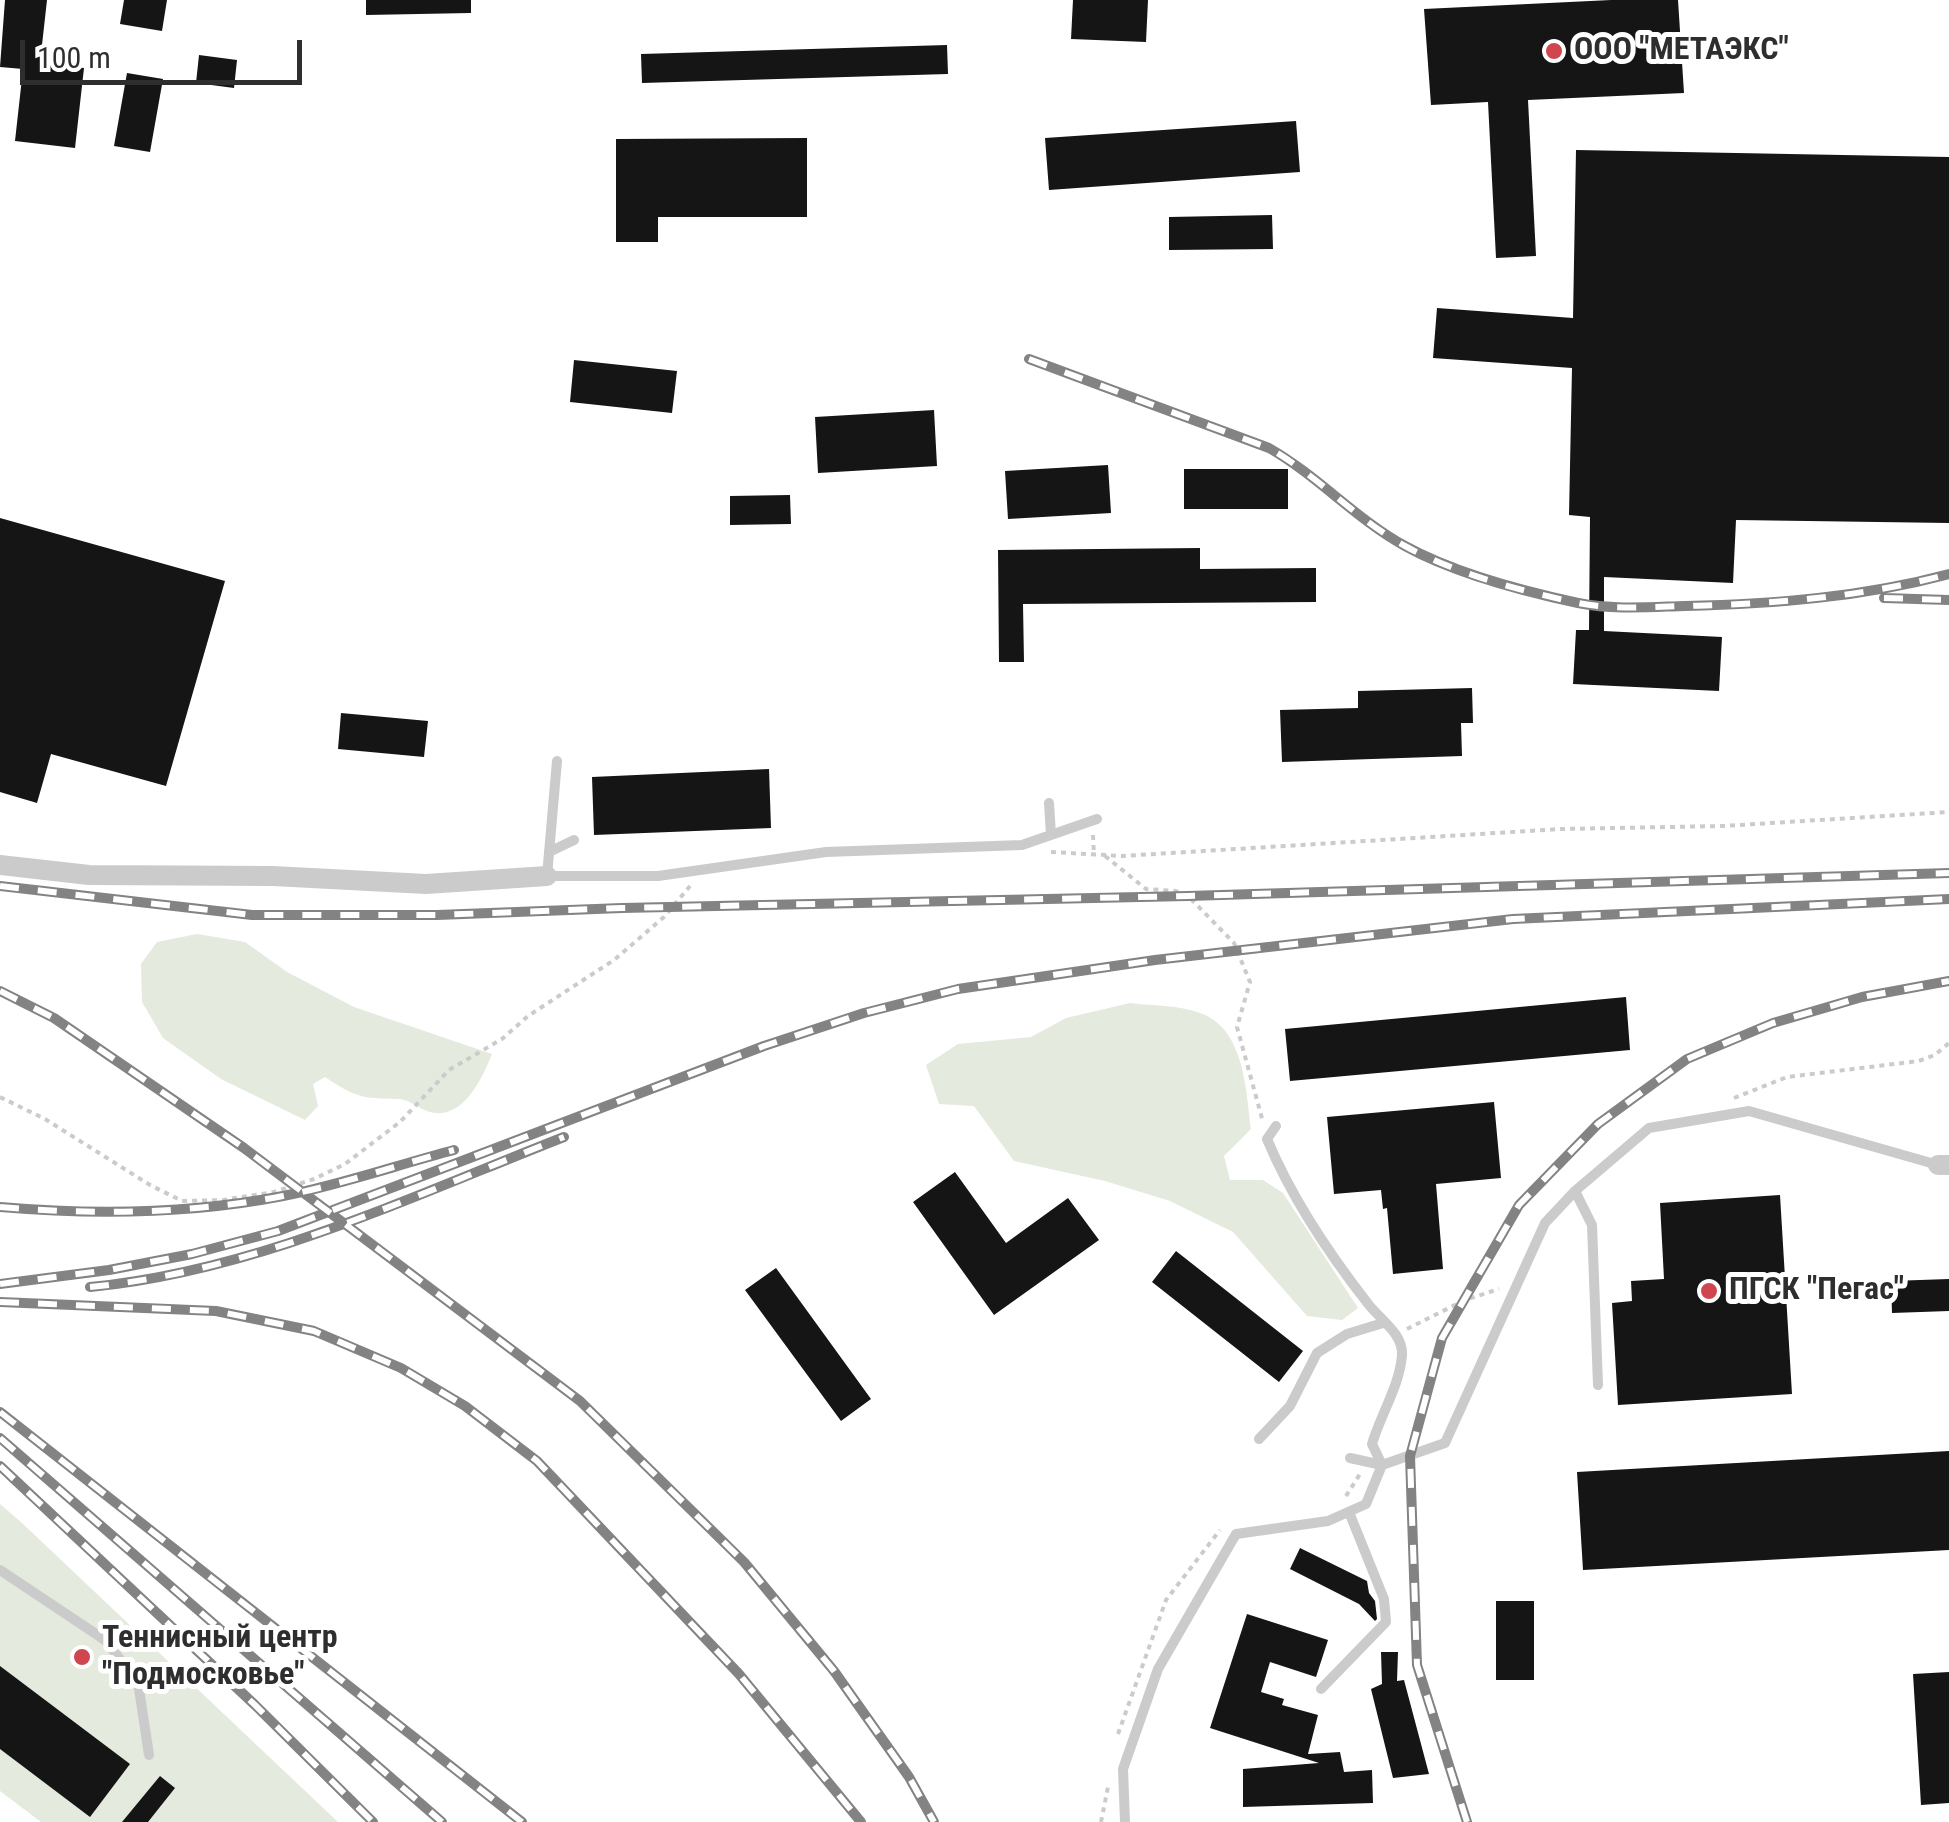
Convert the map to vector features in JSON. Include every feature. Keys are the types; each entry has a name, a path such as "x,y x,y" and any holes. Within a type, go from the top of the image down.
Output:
{"street":[{"path":"0,864 89,875 273,876 426,884 546,876"}],"lane":[{"path":"557,761 546,876 658,876 826,852 1022,845 1094,820"},
{"path":"1049,802 1051,835"},
{"path":"550,852 574,840"},
{"path":"1350,1458 1382,1465 1444,1443 1544,1224 1575,1190 1649,1128 1749,1111 1943,1165"},
{"path":"1124,1822 1123,1769 1158,1669 1236,1534 1328,1521 1366,1504 1382,1465 1372,1444 1402,1354 1398,1334 1383,1323 1345,1275 1285,1182 1268,1139 1276,1126"},
{"path":"1575,1190 1592,1225 1598,1384"},
{"path":"1258,1439 1290,1406 1317,1353 1347,1334 1383,1323"},
{"path":"1321,1689 1386,1622 1384,1600 1349,1512"},
{"path":"0,1570 105,1640 138,1682 149,1755"}],"path":[{"path":"1022,845 1045,852 1104,856 1561,829 1741,825 1949,812"},
{"path":"1094,820 1094,856"},
{"path":"1104,856 1146,889 1176,890 1188,896 1234,943 1250,982 1237,1027 1268,1139"},
{"path":"0,1097 45,1119 150,1185 182,1200 223,1200 274,1192 314,1179 345,1164 400,1122 449,1070 502,1039 528,1016 614,960 689,890 692,871"},
{"path":"1736,1113 1734,1096 1787,1077 1894,1067 1935,1055 1949,1043"},
{"path":"1398,1334 1465,1300 1518,1284"}],"shaded area":[{"path":"197,934 245,942 287,972 354,1007 492,1054 484,1073 472,1093 456,1108 435,1113 403,1100 360,1096 325,1077 313,1084 318,1106 305,1120 221,1079 163,1038 142,1002 141,964 157,942"},
{"path":"1130,1003 1192,1010 1215,1021 1226,1032 1240,1062 1251,1129 1224,1156 1230,1180 1263,1180 1283,1193 1358,1308 1342,1320 1307,1316 1233,1232 1170,1201 1105,1181 1014,1161 974,1106 939,1104 926,1065 958,1044 1031,1037 1066,1018"},
{"name":"Теннисный центр \"Подмосковье\"","path":"0,1504 338,1822 41,1822 0,1791"}],"building":[{"path":"5,0 47,0 40,63 84,68 75,148 15,141 23,69 0,67"},
{"path":"124,0 167,0 162,31 120,24"},
{"path":"366,0 471,0 471,13 366,15"},
{"path":"1073,0 1148,0 1146,42 1071,39"},
{"name":"ООО \"МЕТАЭКС\"","path":"1678,0 1684,93 1528,100 1536,256 1496,258 1488,102 1431,105 1424,9"},
{"path":"947,45 948,74 642,83 641,54"},
{"path":"199,55 237,60 234,88 196,83"},
{"path":"127,73 163,79 150,152 114,146"},
{"path":"1296,121 1300,172 1049,190 1045,138"},
{"path":"807,138 807,217 658,217 658,242 616,242 616,139"},
{"path":"1576,150 1949,157 1949,523 1736,520 1733,583 1604,577 1604,631 1722,637 1719,691 1573,684 1576,630 1589,630 1590,517 1569,515 1572,368 1433,358 1437,308 1573,318"},
{"path":"1272,215 1273,249 1169,250 1169,217"},
{"path":"574,360 677,371 672,413 570,402"},
{"path":"934,410 937,466 818,473 815,417"},
{"path":"1108,465 1111,513 1008,519 1005,471"},
{"path":"1184,469 1288,469 1288,509 1184,509"},
{"path":"790,495 791,524 730,525 730,496"},
{"path":"0,518 225,581 166,786 51,754 37,803 0,792"},
{"path":"1200,548 1200,569 1316,568 1316,602 1023,604 1024,662 999,662 998,550"},
{"path":"1472,688 1473,723 1461,723 1462,756 1282,762 1280,710 1358,708 1358,691"},
{"path":"341,713 428,721 424,757 338,749"},
{"path":"769,769 771,828 594,835 592,777"},
{"path":"1626,997 1630,1050 1290,1081 1285,1029"},
{"path":"1494,1102 1501,1178 1436,1184 1443,1269 1393,1274 1387,1208 1383,1209 1381,1190 1334,1194 1327,1117"},
{"path":"955,1172 1006,1243 1068,1198 1099,1240 994,1315 913,1202"},
{"name":"ПГСК \"Пегас\"","path":"1780,1195 1792,1394 1618,1405 1612,1303 1632,1301 1631,1281 1664,1279 1660,1203"},
{"path":"1176,1251 1303,1351 1279,1382 1152,1282"},
{"path":"776,1268 871,1399 841,1421 745,1290"},
{"path":"1949,1279 1949,1311 1892,1313 1891,1281"},
{"path":"1949,1451 1949,1550 1583,1570 1577,1472"},
{"path":"1300,1548 1367,1581 1377,1619 1359,1604 1290,1569"},
{"path":"1496,1601 1534,1601 1534,1680 1496,1680"},
{"path":"1247,1614 1328,1640 1316,1677 1270,1662 1261,1692 1284,1699 1282,1705 1318,1715 1308,1754 1340,1752 1344,1772 1372,1770 1373,1803 1243,1807 1243,1769 1319,1763 1210,1728"},
{"path":"1381,1652 1398,1652 1397,1681 1404,1680 1429,1774 1393,1778 1371,1689 1382,1684"},
{"path":"0,1666 130,1764 90,1817 0,1749"},
{"path":"1949,1672 1949,1803 1921,1805 1913,1674"},
{"path":"160,1776 175,1788 148,1822 122,1822"}],"railway":[{"path":"1029,359 1269,448 1405,546 1467,573 1557,598 1618,607 1752,603 1851,594 1949,574"},
{"path":"1884,598 1949,600"},
{"path":"0,886 252,915 437,915 1949,873"},
{"path":"0,1284 109,1270 192,1254 278,1231 764,1046 864,1013 958,989 1155,960 1513,919 1949,899"},
{"path":"1467,1822 1417,1665 1410,1456 1442,1338 1519,1205 1598,1124 1687,1059 1773,1023 1862,997 1949,981"},
{"path":"0,991 54,1018 244,1148 580,1401 744,1562 834,1671 909,1777 934,1822"},
{"path":"90,1287 152,1278 272,1248 390,1207 564,1137"},
{"path":"0,1207 106,1212 248,1202 347,1181 454,1150"},
{"path":"0,1302 216,1311 314,1331 401,1368 465,1406 537,1461 739,1674 861,1822"},
{"path":"0,1412 522,1822"},
{"path":"0,1438 442,1822"},
{"path":"0,1466 255,1705 373,1822"}],"place":[{"name":"ООО \"МЕТАЭКС\"","path":"1554,51"},
{"name":"ПГСК \"Пегас\"","path":"1709,1291"},
{"name":"Теннисный центр \"Подмосковье\"","path":"82,1657"}]}
